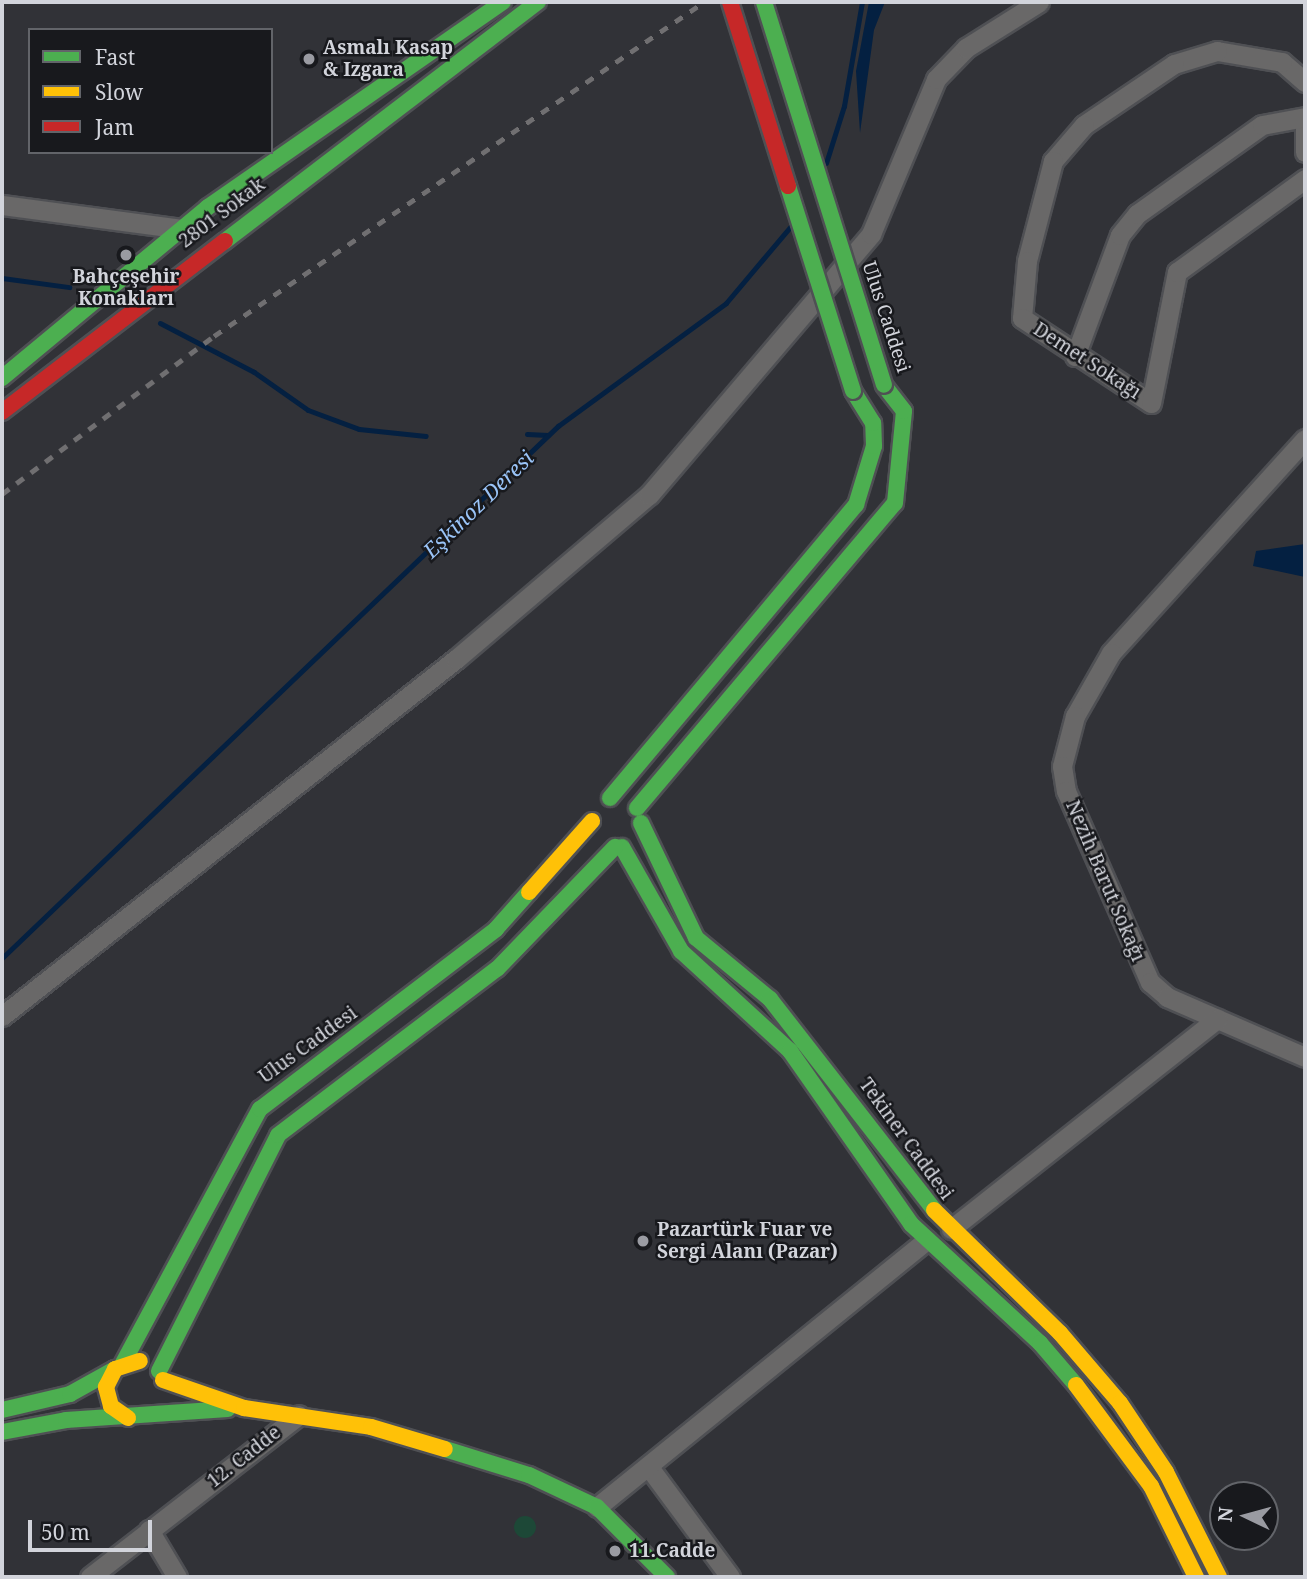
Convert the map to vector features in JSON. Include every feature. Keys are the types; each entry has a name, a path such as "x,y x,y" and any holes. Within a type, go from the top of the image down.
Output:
{"street":[{"name":"2801 Sokak","path":"2,378 181,229 503,2"},
{"name":"2801 Sokak","path":"2,412 137,303 538,2"},
{"name":"Ulus Caddesi","path":"119,1366 260,1109 459,961 592,821 856,505 874,446 873,423 853,391 730,2"},
{"name":"Ulus Caddesi","path":"161,1375 278,1135 497,969 618,847 636,838 639,816 879,529 895,503 906,438 904,411 884,385 764,2"},
{"path":"2,1016 456,659 649,495 871,234 936,79 966,48 1039,2"},
{"name":"Demet Sokağı","path":"1305,82 1282,62 1217,51 1174,64 1120,95 1061,152 1027,261 1022,318 1075,356 1151,403 1177,272 1305,179"},
{"path":"1075,356 1120,234 1137,214 1262,125 1305,117"},
{"path":"1305,124 1305,152"},
{"path":"2,205 181,229 189,243 150,277 137,303"},
{"name":"Nezih Barut Sokağı","path":"1305,439 1111,653 1064,748 1066,791 1150,982 1217,1019 1305,1057"},
{"path":"610,798 639,816"},
{"name":"Tekiner Caddesi","path":"639,816 686,925 794,1026 951,1229 1060,1333 1121,1403 1166,1472 1219,1577"},
{"path":"592,821 596,836 618,847 681,951 790,1051 927,1240 1040,1343 1091,1402 1151,1486 1196,1577"},
{"path":"951,1229 1217,1019"},
{"path":"597,1507 927,1240"},
{"path":"2,1410 70,1394 119,1366 142,1361 161,1375 244,1408"},
{"path":"119,1366 107,1397 128,1418"},
{"path":"146,1417 160,1406 161,1375"},
{"path":"2,1432 244,1408 299,1415 432,1444 529,1475 597,1507 667,1577"},
{"name":"12. Cadde","path":"90,1577 299,1415"},
{"path":"648,1466 730,1577"},
{"path":"149,1530 177,1577"}],"green space":[{"path":"525,1516 535,1523 536,1527 529,1537 525,1538 515,1531 514,1527 521,1517"}],"water":[{"path":"869,2 885,2 874,30 860,133 856,71"},
{"path":"1305,544 1305,577 1253,566 1256,551"}],"waterway":[{"name":"Eşkinoz Deresi","path":"826,163 844,106 862,2"},
{"name":"Eşkinoz Deresi","path":"2,958 558,426 726,303 790,227"},
{"path":"2,278 69,287"},
{"path":"160,323 254,372 308,410 359,429 426,436"},
{"path":"527,434 548,435"}],"railway":[{"path":"2,494 214,336 704,2"}],"traffic: fast":[{"path":"2,378 208,207 503,2"},
{"path":"225,241 538,2"},
{"path":"764,2 884,385"},
{"path":"788,186 853,391"},
{"path":"637,808 895,503 904,411 884,385"},
{"path":"610,798 856,505 874,446 873,423 853,391"},
{"path":"641,823 696,938 770,999 934,1210"},
{"path":"159,1371 278,1135 497,969 615,847"},
{"path":"622,847 681,951 790,1051 911,1224 1040,1343 1076,1385"},
{"path":"123,1363 260,1109 496,929 529,892"},
{"path":"2,1410 70,1394 115,1369"},
{"path":"2,1432 66,1420 228,1409"},
{"path":"445,1449 529,1475 597,1507 667,1577"}],"traffic: slow":[{"path":"529,892 592,821"},
{"path":"934,1210 1060,1333 1120,1403 1166,1472 1219,1577"},
{"path":"128,1418 111,1406 106,1387 115,1369 140,1361"},
{"path":"163,1380 244,1408 371,1427 445,1449"},
{"path":"1076,1385 1151,1486 1196,1577"}],"traffic: jam":[{"path":"730,2 788,186"},
{"path":"2,412 225,241"}],"place":[{"name":"Asmalı Kasap & Izgara","path":"309,59"},
{"name":"Bahçeşehir Konakları","path":"126,255"},
{"name":"Pazartürk Fuar ve Sergi Alanı (Pazar)","path":"643,1241"},
{"name":"11.Cadde","path":"615,1551"}]}
